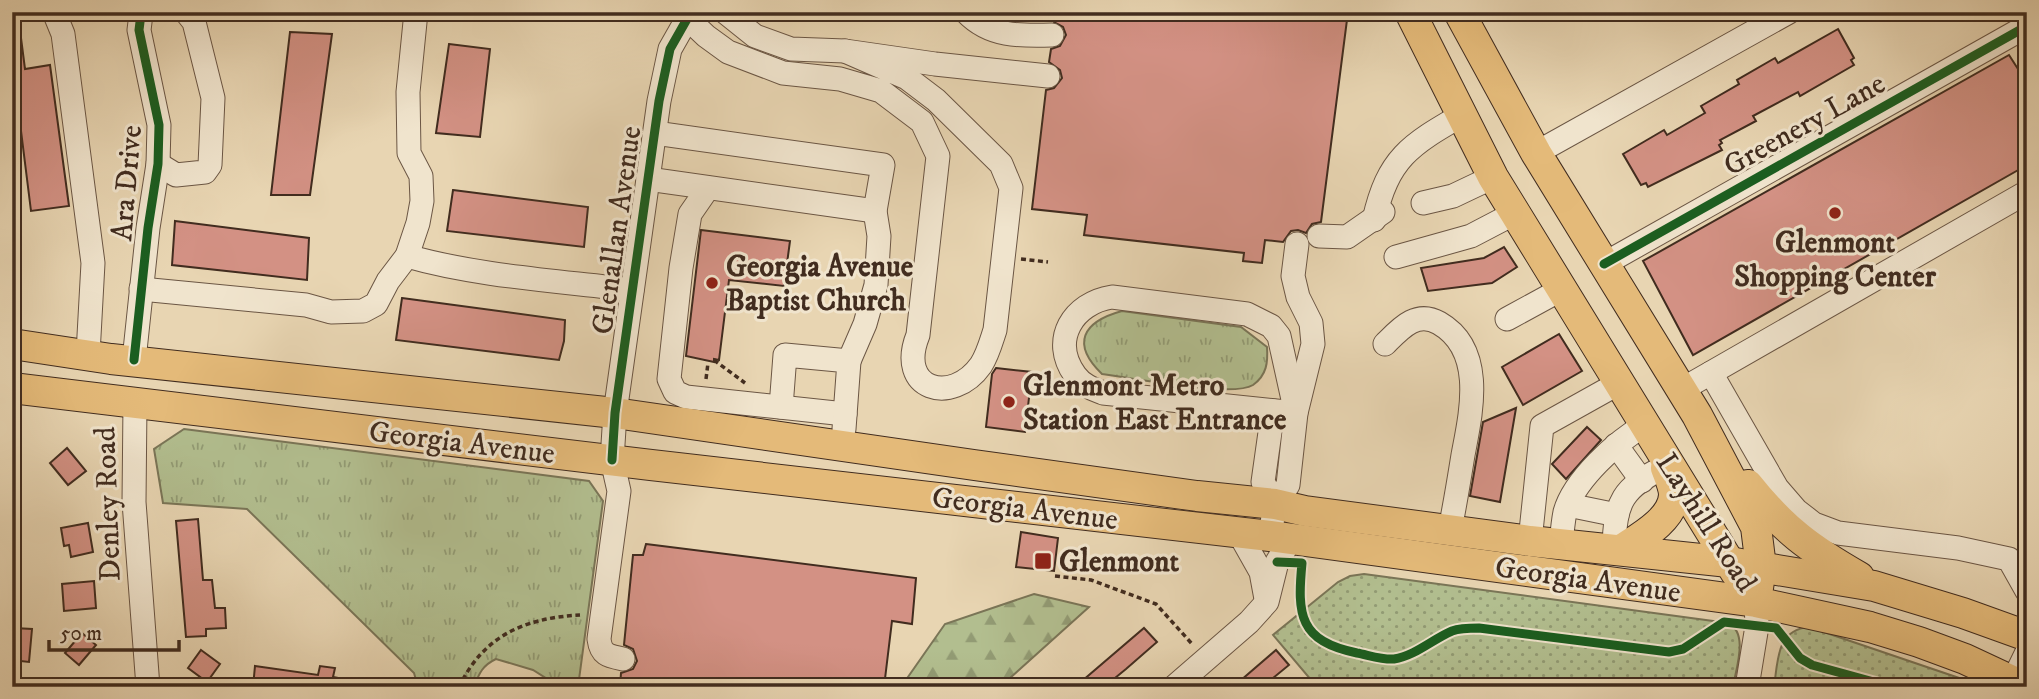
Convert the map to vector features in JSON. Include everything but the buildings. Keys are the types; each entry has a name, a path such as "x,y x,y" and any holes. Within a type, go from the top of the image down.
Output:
{"main road":[{"name":"Layhill Road","path":"1410,12 1493,177 1645,425 1657,467 1756,602"},
{"name":"Layhill Road","path":"1460,12 1536,153 1681,390 1756,527 1761,568 1756,602"},
{"name":"Georgia Avenue","path":"12,344 134,360 615,412 1305,511 1530,541 1729,562 1874,586 2027,636"},
{"name":"Georgia Avenue","path":"12,388 1280,538 1756,602 1870,627 1919,642 2016,684"},
{"path":"1703,428 1781,523 1812,550 1874,586"},
{"path":"1618,550 1657,524 1667,511 1674,496 1657,467"}],"street":[{"path":"54,12 62,34 93,262 88,354"},
{"name":"Ara Drive","path":"158,164 176,175 205,172 210,165 212,99 194,22 186,12"},
{"path":"141,289 306,305 331,312 363,311 376,304 388,281 407,256 422,201 421,176 409,153 408,92 416,12"},
{"path":"725,12 755,36 791,49 845,51 1048,76"},
{"path":"966,12 977,23 1014,36 1052,35"},
{"path":"1536,153 1789,12"},
{"name":"Ara Drive","path":"134,360 148,228 158,164 159,125 139,30 141,13"},
{"path":"688,15 706,36 728,52 783,72 840,79 881,91 922,122 938,156 918,335 911,352 914,371 924,383 936,389 954,387 980,366 995,330 1011,188 1001,164 936,100 907,78 845,51"},
{"name":"Glenallan Avenue","path":"622,659 607,656 600,649 599,639 619,491 612,460 615,412 648,179 670,49 688,15"},
{"name":"Greenery Lane","path":"1604,264 2027,26"},
{"path":"1320,236 1347,237 1374,220 1366,196 1372,176 1392,169 1415,143 1462,115"},
{"path":"655,133 883,164 875,211 879,236 876,285 865,324 849,361 842,446"},
{"path":"938,156 956,146 982,144"},
{"path":"1423,203 1453,196 1493,177"},
{"path":"648,179 875,211"},
{"path":"708,188 690,214 676,313 669,379 671,386 675,392 686,397 845,414"},
{"path":"1681,390 2027,192"},
{"path":"1396,257 1471,236 1515,212"},
{"path":"1275,505 1288,485 1296,413 1313,344 1311,323 1298,297 1293,276 1297,244"},
{"path":"407,256 453,267 632,290"},
{"path":"1507,319 1562,289"},
{"path":"1112,297 1247,314 1260,319 1279,336 1296,413 1103,393 1076,377 1066,351 1065,338 1077,313 1087,304 1112,297"},
{"path":"1385,344 1402,326 1415,319 1431,319 1445,327 1460,345 1469,362 1473,400 1450,529"},
{"path":"781,407 785,355 849,361"},
{"path":"1711,373 1777,488 1796,510 1814,524 1838,533 1958,548 2009,559 2027,592"},
{"path":"1530,541 1542,426 1619,383"},
{"name":"Denley Road","path":"135,402 134,502 148,687"},
{"path":"1174,687 1249,622 1267,602 1280,538 1275,505 1263,482 1273,411"},
{"path":"1562,544 1568,505 1576,489 1616,445 1645,425"},
{"path":"1616,445 1657,467 1631,488 1618,506 1618,550"},
{"path":"1568,505 1617,515"},
{"path":"1239,533 1261,572 1267,602"},
{"path":"1747,687 1757,626 1756,602"},
{"path":"2016,684 2027,652"}],"path":[{"path":"1027,260 1048,262"},
{"path":"1055,576 1091,580 1156,604 1193,645"},
{"path":"459,687 475,660 504,634 540,620 580,615"}],"green space":[{"path":"1122,311 1241,327 1267,347 1264,373 1253,385 1225,389 1181,386 1102,374 1086,353 1085,335 1098,321"},
{"path":"184,429 589,481 603,501 578,687 560,687 533,670 496,659 482,670 474,687 418,687 414,673 247,509 163,503 154,449"},
{"path":"1364,574 1728,623 1734,628 1740,643 1733,687 1652,681 1647,687 1461,687 1370,679 1351,687 1317,687 1273,635 1338,582 1350,576"},
{"path":"1034,594 1089,607 1000,687 901,687 945,624"},
{"path":"1809,627 1965,680 1975,687 1774,687 1778,657 1784,640 1798,629"}],"cycle path":[{"path":"134,360 148,228 158,164 159,125 139,30 143,12"},
{"path":"612,460 615,413 659,101 670,49 691,12"},
{"path":"1604,264 2027,26"},
{"path":"1277,562 1302,563 1302,611 1313,633 1338,648 1376,657 1402,657 1452,631 1472,628 1669,652 1683,649 1724,622 1776,628 1800,658 1812,665 1892,687"}],"place":[{"name":"Glenmont Shopping Center","path":"1835,213"},
{"name":"Georgia Avenue Baptist Church","path":"712,283"},
{"name":"Glenmont Metro Station East Entrance","path":"1009,402"},
{"name":"Glenmont","path":"1043,561"}]}
